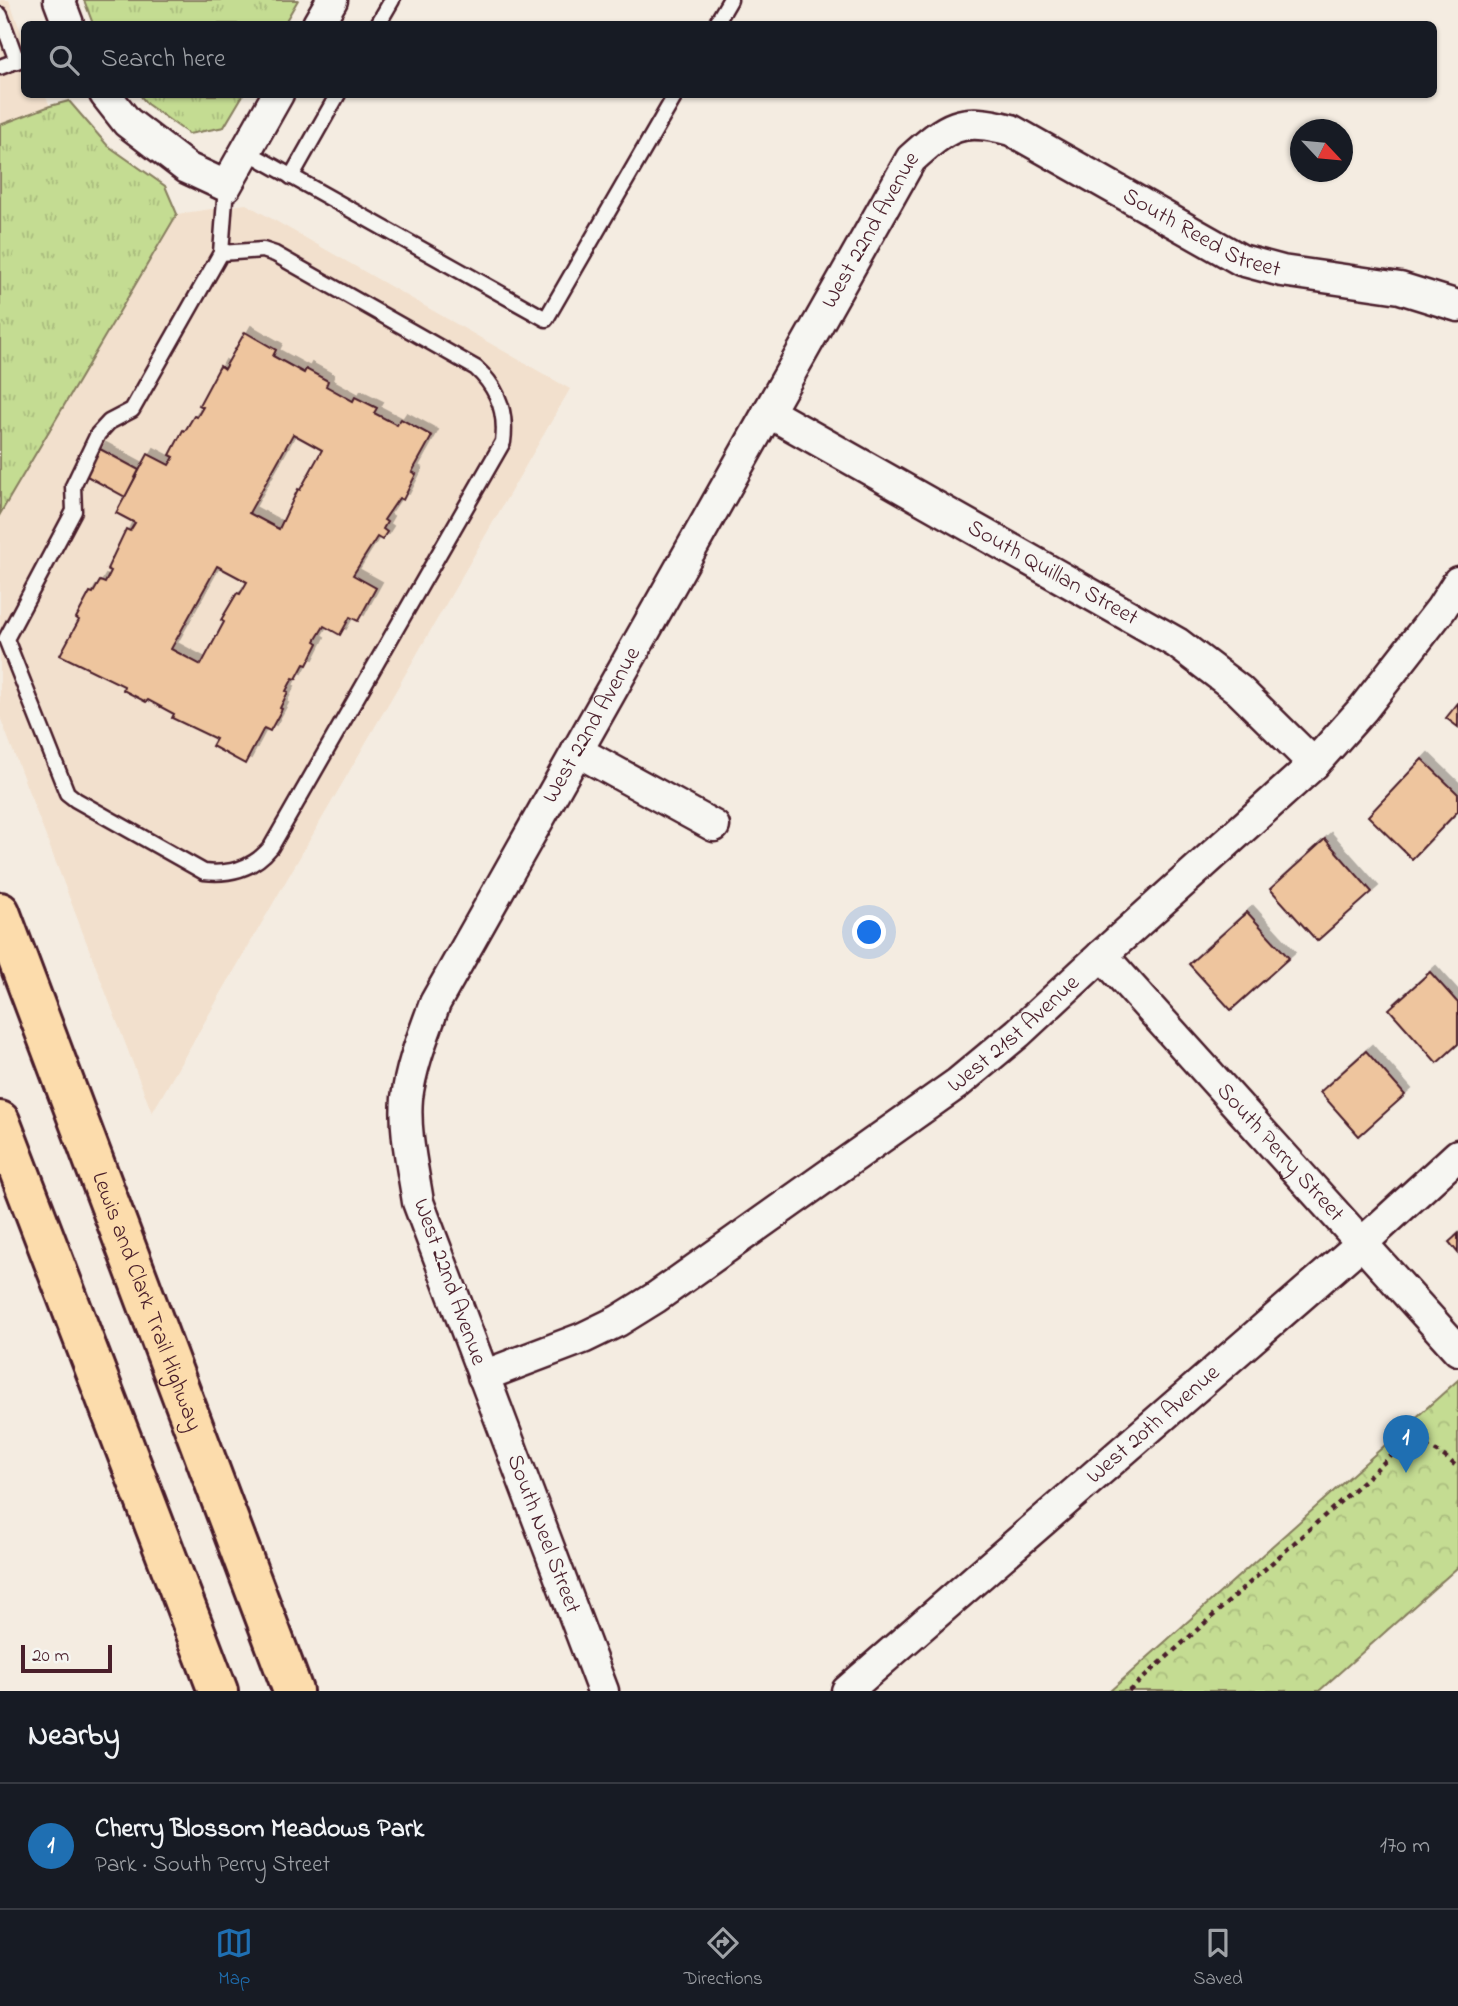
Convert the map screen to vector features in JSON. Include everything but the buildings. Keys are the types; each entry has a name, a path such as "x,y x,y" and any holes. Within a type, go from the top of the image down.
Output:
{"highway":[{"name":"Lewis and Clark Trail Highway","path":"0,912 293,1691"},
{"path":"0,1121 218,1691"}],"street":[{"path":"59,0 67,21"},
{"path":"320,21 332,0"},
{"path":"108,98 127,122 187,168 226,186 276,98"},
{"name":"South Reed Street","path":"959,124 985,123 1011,130 1241,260 1282,271 1400,288 1458,306"},
{"name":"West 22nd Avenue","path":"483,1376 418,1202 410,1152 407,1099 417,1051 435,1003 911,159 933,139 959,124"},
{"name":"South Quillan Street","path":"768,412 1177,643 1239,690 1314,764"},
{"name":"West 21st Avenue","path":"483,1376 583,1338 618,1321 655,1298 958,1083 1018,1034 1314,764 1363,709 1441,609 1458,582"},
{"path":"577,751 714,826"},
{"name":"South Perry Street","path":"1102,955 1458,1350"},
{"name":"West 20th Avenue","path":"847,1691 1362,1243 1458,1155"},
{"name":"South Neel Street","path":"483,1376 603,1691"}],"lane":[{"path":"380,21 393,0"},
{"path":"718,21 730,0"},
{"path":"0,15 21,59 0,67"},
{"path":"291,177 336,98"},
{"path":"246,151 546,319 674,98"},
{"path":"221,253 263,250 275,254 476,368 489,380 497,394 505,425 503,442 271,846 261,859 239,870 222,874 204,872 67,793 6,639 74,511 73,486 98,434 109,422 132,410 221,253 226,186"}],"path":[{"path":"1129,1691 1400,1448 1410,1444 1427,1446 1458,1468"}],"shaded area":[{"path":"0,0 9,0 21,32 21,98 46,98 50,106 0,125"},
{"path":"246,204 570,389 152,1113 0,717 0,514 177,214"}],"green space":[{"path":"84,0 298,0 286,21 92,21"},
{"path":"142,98 241,98 224,127 189,134"},
{"path":"69,101 107,145 165,186 177,214 0,514 0,125"},
{"path":"1458,1380 1458,1567 1319,1691 1110,1691"}],"place":[{"name":"Cherry Blossom Meadows Park","path":"1406,1473"}]}
